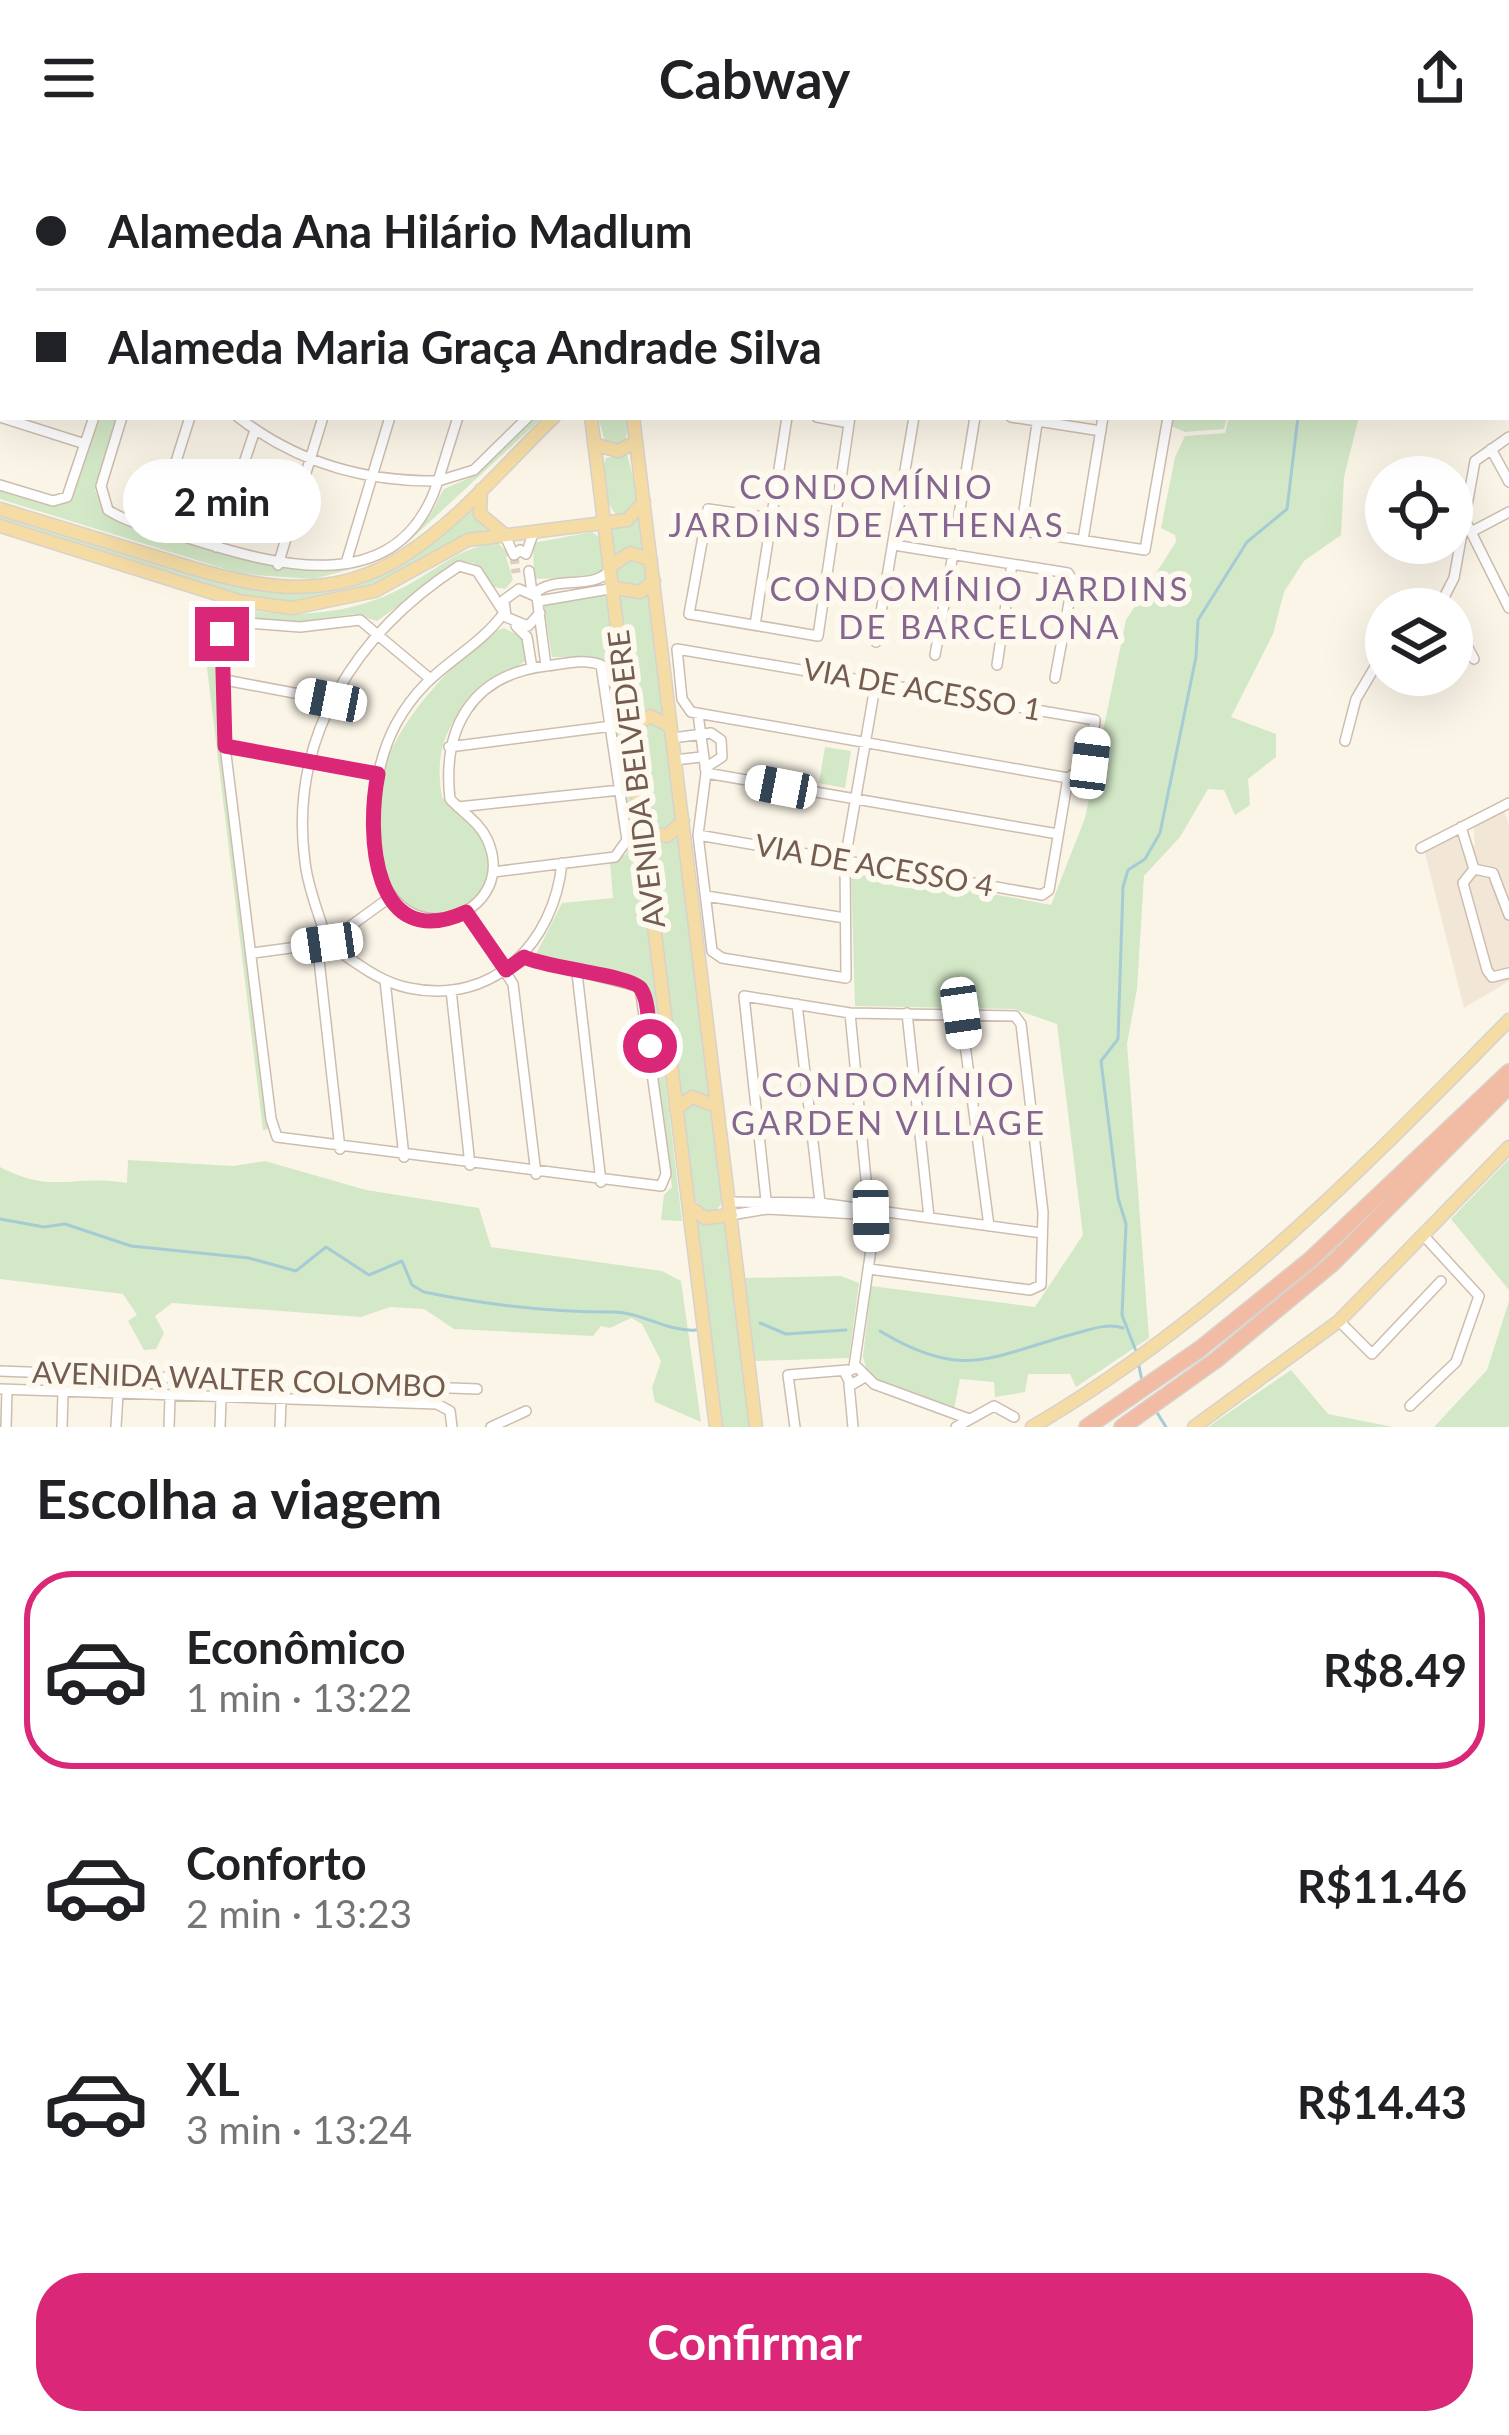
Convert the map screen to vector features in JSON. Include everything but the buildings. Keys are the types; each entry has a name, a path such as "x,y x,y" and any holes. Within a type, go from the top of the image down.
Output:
{"highway":[{"path":"1087,1427 1162,1376 1310,1260 1502,1086 1509,1063"},
{"path":"1122,1427 1333,1263 1468,1127 1509,1072"},
{"path":"1468,1127 1509,1097"}],"main road":[{"path":"0,509 240,584 287,590 367,574 406,555 551,420"},
{"name":"AVENIDA BELVEDERE","path":"591,420 716,1427"},
{"name":"AVENIDA BELVEDERE","path":"633,420 717,1107 738,1208 756,1427"},
{"path":"594,444 618,452 634,442"},
{"path":"484,484 480,514 503,534"},
{"path":"0,526 239,601 292,608 375,591 450,548 503,534 634,517 644,502"},
{"path":"434,532 450,548"},
{"path":"611,566 630,553 651,560"},
{"path":"614,588 640,592 654,581"},
{"path":"632,728 650,716 671,732"},
{"path":"643,823 660,836 674,833 683,821"},
{"path":"1032,1427 1118,1371 1224,1291 1340,1188 1509,1020"},
{"path":"676,1109 692,1097 717,1107"},
{"path":"1194,1427 1339,1322 1509,1148"},
{"path":"689,1206 705,1218 738,1208"}],"street":[{"path":"9,420 85,444"},
{"path":"0,484 63,499 93,420"},
{"path":"121,420 100,486 103,503 116,515 278,565 318,568 346,563 385,547 423,519 457,420"},
{"path":"155,528 189,420"},
{"path":"242,420 310,459 371,477 438,481 473,470 525,420"},
{"path":"278,565 322,420"},
{"path":"346,563 389,420"},
{"path":"755,625 787,420"},
{"path":"771,518 708,509 689,614 818,636 850,420"},
{"path":"876,643 914,420"},
{"path":"975,420 958,521 1145,550 1167,420"},
{"path":"1021,530 1038,420"},
{"path":"1043,420 1101,431"},
{"path":"1083,540 1103,420"},
{"path":"216,547 255,430"},
{"path":"1473,466 1509,437"},
{"path":"1491,449 1509,482"},
{"path":"1473,525 1509,512"},
{"path":"503,534 514,555 520,550 526,554 534,531"},
{"path":"1473,536 1509,608"},
{"path":"894,545 1071,576 1055,678"},
{"path":"935,655 953,554"},
{"path":"997,665 1012,564"},
{"path":"340,1149 319,960 327,943 304,856 310,761 331,700 377,632 406,604 466,565 527,638 532,668"},
{"path":"479,636 514,625 528,626 542,586 599,579 611,566"},
{"path":"529,571 547,666"},
{"path":"516,573 519,589 537,600 614,588"},
{"path":"1496,580 1509,574"},
{"path":"488,586 507,595"},
{"path":"507,595 519,589"},
{"path":"493,872 620,853 626,840 601,665 585,661 532,668 482,690 457,722 449,747 450,799 477,824 490,845 493,872 482,897 466,912 423,920 389,898 373,836 378,774 395,727 428,677 503,612 507,595"},
{"path":"428,677 360,620 300,627 236,622 225,628 225,746 278,1137 340,1149 661,1186 666,1174 640,986 524,957"},
{"name":"VIA DE ACESSO 1","path":"694,713 682,699 677,649 1095,720 1090,763 1068,778"},
{"path":"226,680 331,700"},
{"path":"675,760 704,766 855,800 1058,834 1068,778 865,742 694,713 704,766 698,835 715,954 846,978 844,860 855,800 865,742 876,681"},
{"path":"1345,741 1365,684"},
{"path":"704,766 717,763 724,748 711,734 711,716"},
{"path":"449,747 612,726"},
{"path":"671,732 711,734"},
{"path":"225,746 378,774"},
{"path":"458,807 620,790"},
{"path":"1421,848 1509,803"},
{"path":"477,824 486,807"},
{"path":"1461,827 1474,869"},
{"name":"VIA DE ACESSO 4","path":"698,835 1042,896 1049,890 1058,834"},
{"path":"327,943 385,980 451,990 506,970 524,957 554,907 562,863"},
{"path":"1474,869 1493,873 1509,915"},
{"path":"1474,869 1463,883 1487,970 1492,976 1509,973"},
{"path":"706,896 845,918"},
{"path":"253,953 327,943 389,898"},
{"path":"466,912 513,985 536,1174"},
{"path":"577,973 601,1182"},
{"path":"385,980 404,1157"},
{"path":"451,990 470,1165"},
{"path":"767,1204 744,996 850,1013 1015,1016 1021,1024 1042,1233 1039,1288 869,1269"},
{"path":"796,1004 821,1207"},
{"path":"850,1013 874,1213 854,1376 854,1427"},
{"path":"907,1013 929,1217"},
{"path":"961,1013 989,1226"},
{"path":"738,1208 767,1204 821,1207 1042,1233"},
{"path":"1410,1406 1456,1362 1479,1297 1424,1236"},
{"path":"1339,1322 1372,1354 1441,1281"},
{"name":"AVENIDA WALTER COLOMBO","path":"0,1371 477,1389"},
{"path":"795,1427 788,1375 854,1376 969,1420"},
{"path":"6,1427 4,1389 446,1407 452,1427"},
{"path":"62,1427 63,1393"},
{"path":"116,1427 118,1394"},
{"path":"169,1427 170,1397"},
{"path":"220,1427 221,1398"},
{"path":"280,1427 281,1400"},
{"path":"956,1427 994,1406 1014,1418"},
{"path":"491,1427 526,1411"}],"shaded area":[{"path":"1503,808 1509,825 1509,981 1464,1008 1424,849 1456,832 1461,848 1475,845 1473,823"}],"green space":[{"path":"97,420 117,420 95,490 108,516 264,563 321,569 349,565 401,542 428,517 444,489 471,477 532,420 540,420 408,542 360,567 313,579 241,574 0,499 0,488 46,503 68,501"},
{"path":"599,420 629,420 625,445 606,445"},
{"path":"1172,420 1226,420 1224,429 1185,432 1171,426"},
{"path":"1228,420 1358,420 1344,477 1341,535 1304,561 1284,592 1273,634 1231,717 1276,734 1276,757 1248,779 1250,805 1235,815 1224,790 1208,789 1180,837 1144,876 1137,989 1127,1044 1149,1338 1076,1387 1070,1374 1028,1374 1025,1392 995,1397 994,1382 960,1379 954,1409 869,1378 863,1357 871,1286 1035,1307 1083,1235 1057,1024 1014,1009 855,1006 851,867 1051,905 1085,818 1126,620 1176,542 1175,535 1161,528 1175,457 1185,436 1225,433"},
{"path":"627,454 639,499 628,515 618,516 606,497 604,465 606,458"},
{"path":"475,500 477,516 490,532 373,588 294,604 250,600 0,523 0,511 132,557 230,583 277,590 322,589 378,573"},
{"path":"640,516 645,552 632,549 614,557 610,526"},
{"path":"592,532 602,539 607,566 598,577 534,579 533,543"},
{"path":"498,543 510,555 506,557 513,580 505,589 494,587 474,563 461,561 377,621 354,614 293,623 236,618 219,632 222,742 268,1129 263,1130 200,610 212,603 290,614 340,609 389,594 464,552"},
{"path":"632,558 647,573 632,588 617,573"},
{"path":"650,589 666,718 648,712 633,719 618,592"},
{"path":"604,593 609,601 682,1221 661,1220 664,1195 672,1187 646,990 634,979 544,965 536,954 562,903 613,898 610,862 626,854 630,845 607,669 594,658 552,657 544,607 546,601"},
{"path":"504,628 522,637 527,660 488,686 459,715 448,731 440,772 442,797 472,824 486,845 487,879 475,900 456,913 435,915 407,909 384,870 375,831 377,793 388,756 433,689 493,632"},
{"path":"647,720 665,731 677,820 671,830 660,831 649,819 635,735"},
{"path":"825,747 851,751 845,788 819,783"},
{"path":"648,833 679,835 711,1098 696,1093 680,1099"},
{"path":"694,1101 711,1111 724,1200 715,1212 706,1213 695,1200 683,1112"},
{"path":"1509,1159 1509,1290 1451,1219"},
{"path":"128,1160 233,1166 265,1161 366,1190 479,1208 491,1247 662,1271 681,1281 701,1422 655,1402 652,1388 661,1361 642,1324 631,1318 610,1328 601,1326 593,1336 454,1329 424,1309 390,1307 361,1317 172,1303 155,1316 164,1333 156,1349 144,1350 128,1321 137,1315 123,1294 0,1279 0,1167 49,1182 127,1183"},
{"path":"697,1221 726,1223 750,1427 723,1427"},
{"path":"841,1276 859,1283 849,1358 753,1361 744,1278"},
{"path":"1509,1301 1509,1427 1434,1427 1487,1370"},
{"path":"1291,1370 1328,1414 1393,1427 1208,1427"}],"waterway":[{"path":"1136,1351 1122,1315 1126,1224 1118,1198 1101,1061 1118,1039 1123,887 1128,870 1145,859 1160,833 1196,657 1198,620 1247,542 1287,509 1298,420"},
{"path":"0,1219 44,1227 65,1224 131,1246 249,1258 296,1271 326,1247 369,1275 402,1261 412,1285 424,1292 518,1307 624,1313 696,1330"},
{"path":"760,1323 786,1334 846,1330"},
{"path":"880,1331 934,1356 978,1360 1100,1327 1123,1328"},
{"path":"1138,1361 1142,1381"},
{"path":"1156,1411 1166,1427"}],"tunnel":[{"path":"514,555 516,573"}],"district":[{"name":"CONDOMÍNIO JARDINS DE ATHENAS","path":"867,506"},
{"name":"CONDOMÍNIO JARDINS DE BARCELONA","path":"980,608"},
{"name":"CONDOMÍNIO GARDEN VILLAGE","path":"889,1104"}],"route":[{"path":"222,634 225,746 378,774 373,811 376,862 381,882 398,907 408,915 436,921 466,912 506,970 524,957 577,973 633,982 643,992 650,1046"}]}
